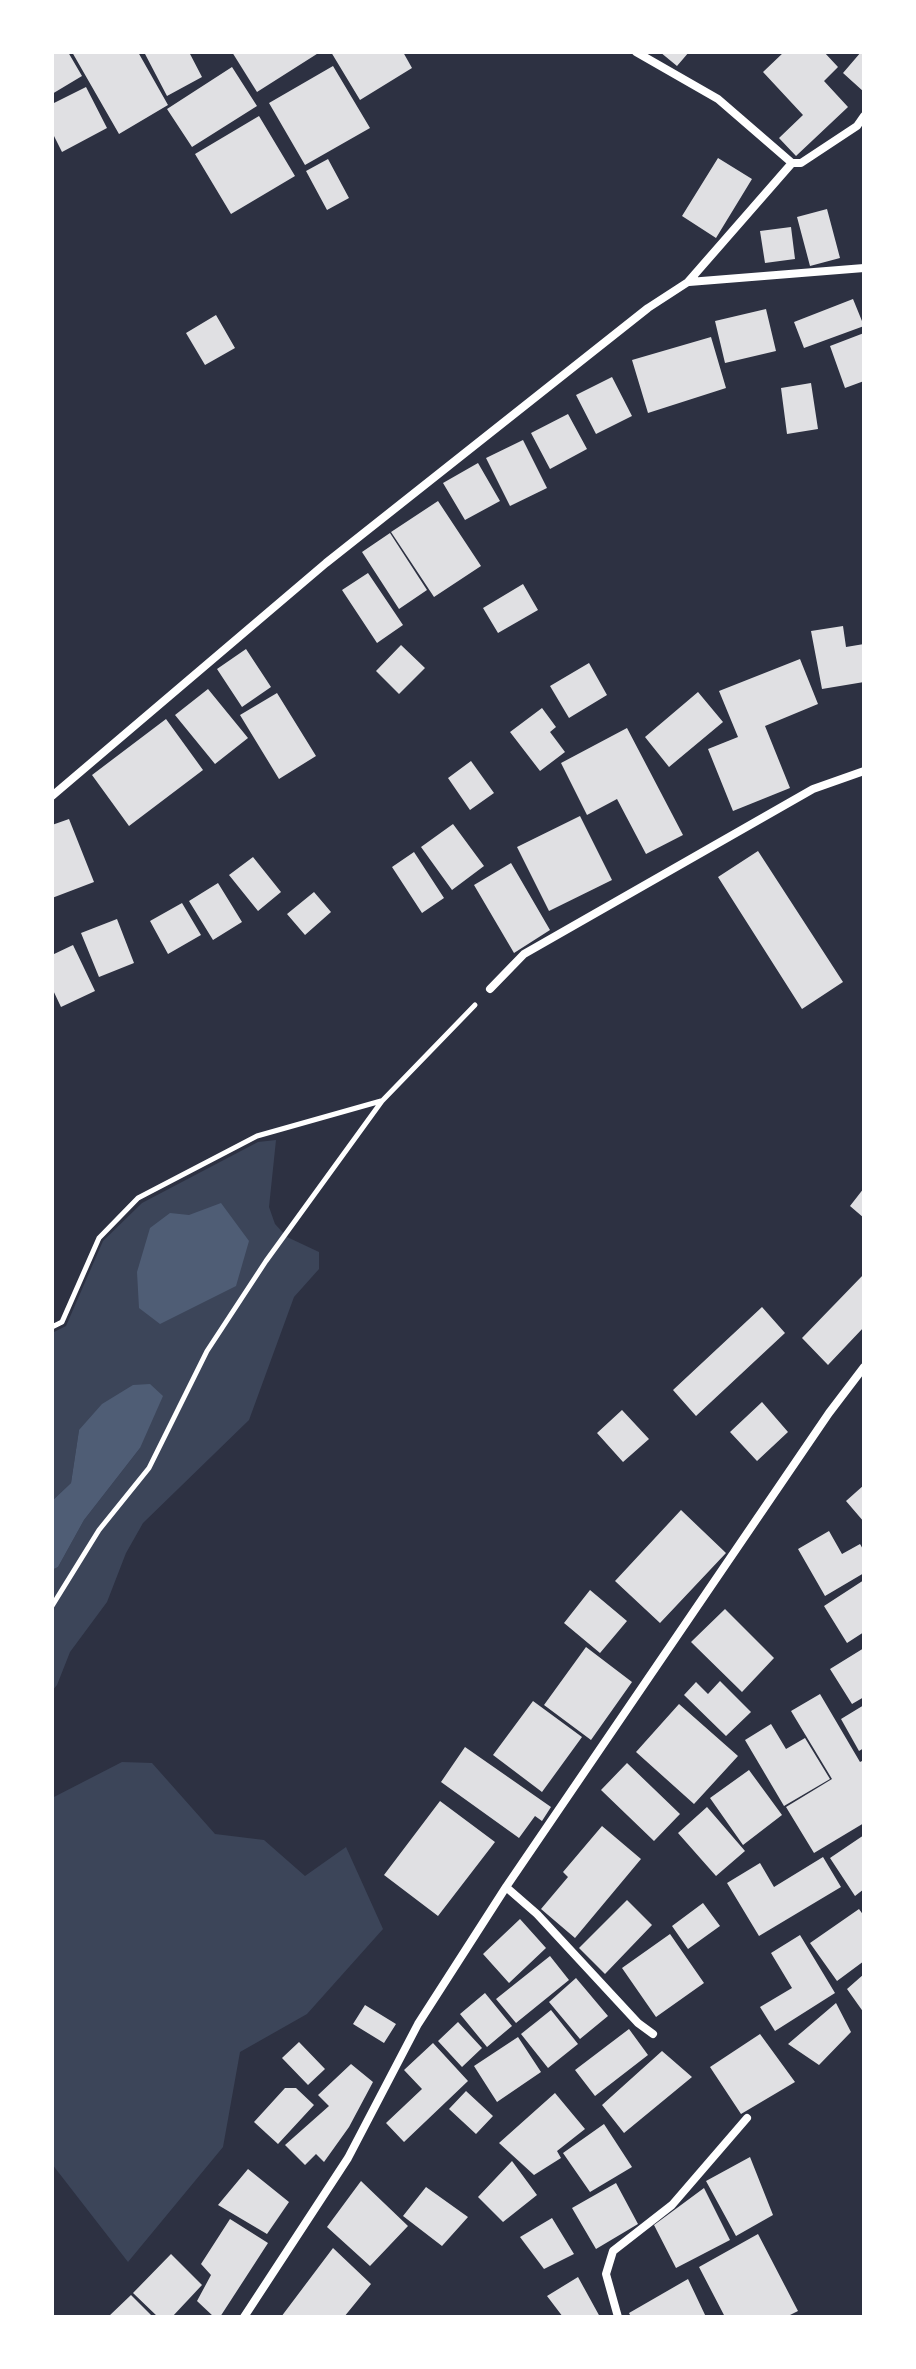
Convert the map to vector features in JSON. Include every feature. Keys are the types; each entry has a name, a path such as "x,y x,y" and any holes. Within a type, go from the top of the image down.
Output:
{"street":[{"path":"636,52 718,99 792,163 801,163 857,126 864,116"},
{"path":"52,796 326,563 648,308 688,282 792,163"},
{"path":"688,282 864,268"},
{"path":"490,989 524,954 813,789 864,771"},
{"path":"244,2317 348,2158 418,2024 506,1887 829,1413 864,1367"},
{"path":"506,1887 537,1914 638,2023 653,2034"},
{"path":"618,2317 606,2274 613,2251 672,2205 747,2118"}],"path":[{"path":"52,1606 99,1530 149,1468 207,1351 266,1261 382,1101 490,989"},
{"path":"52,1327 62,1322 99,1238 138,1198 257,1136 382,1101"}],"shaded area":[{"path":"276,1140 269,1207 275,1224 287,1237 319,1252 319,1269 294,1297 249,1420 143,1523 126,1553 107,1602 70,1652 52,1691 52,1570 58,1567 84,1520 140,1448 79,1430 71,1483 52,1501 52,1333 66,1326 103,1241 142,1203 258,1142"},
{"path":"221,1203 249,1241 236,1286 160,1324 139,1308 137,1272 150,1228 170,1213 189,1215"},
{"path":"150,1384 163,1396 140,1448 84,1520 58,1567 52,1570 52,1501 71,1483 79,1430 102,1404 133,1385"},
{"path":"122,1762 152,1763 215,1834 264,1840 305,1876 346,1847 383,1929 307,2014 240,2052 223,2147 128,2262 52,2164 52,1798"}],"building":[{"path":"52,52 68,52 82,76 52,94"},
{"path":"72,52 138,52 168,105 119,134"},
{"path":"144,52 189,52 202,77 167,96"},
{"path":"232,52 320,52 257,92"},
{"path":"331,52 403,52 412,68 360,100"},
{"path":"660,52 689,52 677,66"},
{"path":"784,52 824,52 838,67 824,81 848,107 796,156 779,138 803,115 763,72"},
{"path":"864,52 864,92 843,73"},
{"path":"333,66 370,128 305,165 269,103"},
{"path":"232,67 257,106 192,147 167,109"},
{"path":"86,87 107,128 62,152 52,132 52,104"},
{"path":"259,116 295,176 231,214 195,154"},
{"path":"718,158 752,179 716,238 682,216"},
{"path":"328,159 349,198 327,210 306,171"},
{"path":"827,209 840,258 810,266 797,217"},
{"path":"791,227 795,259 765,263 760,231"},
{"path":"853,299 864,326 804,348 794,322"},
{"path":"766,309 776,351 725,363 715,321"},
{"path":"216,315 235,348 205,365 186,333"},
{"path":"864,333 864,381 845,388 830,346"},
{"path":"711,337 726,388 648,413 632,360"},
{"path":"612,377 632,416 596,434 576,395"},
{"path":"811,383 818,429 787,434 781,388"},
{"path":"568,414 587,449 550,469 531,433"},
{"path":"523,440 547,488 510,506 486,458"},
{"path":"478,463 500,501 465,520 443,483"},
{"path":"438,501 481,566 434,597 391,532"},
{"path":"390,533 427,590 399,609 362,552"},
{"path":"368,573 403,625 377,643 342,590"},
{"path":"523,584 538,610 498,633 483,608"},
{"path":"843,626 846,647 864,644 864,682 822,689 811,631"},
{"path":"401,645 425,668 399,694 376,671"},
{"path":"246,649 271,687 242,707 217,669"},
{"path":"800,659 818,704 765,726 790,788 733,811 708,749 738,737 719,691"},
{"path":"589,663 607,695 569,718 550,686"},
{"path":"208,689 248,738 215,764 175,715"},
{"path":"698,692 723,722 669,767 645,737"},
{"path":"277,693 316,756 279,779 240,715"},
{"path":"542,708 556,727 550,732 565,752 540,771 510,732"},
{"path":"166,719 203,770 129,826 92,775"},
{"path":"627,728 683,835 646,854 617,799 587,815 561,763"},
{"path":"471,761 494,793 470,810 448,778"},
{"path":"580,816 612,880 549,911 517,847"},
{"path":"69,819 94,882 52,898 52,825"},
{"path":"453,824 484,866 452,890 421,847"},
{"path":"758,851 843,982 802,1009 718,877"},
{"path":"414,852 444,898 422,913 392,867"},
{"path":"253,857 281,892 258,911 229,875"},
{"path":"511,863 550,930 514,953 474,885"},
{"path":"218,883 242,922 213,940 189,901"},
{"path":"314,892 331,912 305,935 287,914"},
{"path":"182,903 201,935 168,954 150,921"},
{"path":"117,919 134,963 99,977 81,933"},
{"path":"73,945 95,991 61,1007 52,988 52,955"},
{"path":"864,1188 864,1218 850,1206"},
{"path":"864,1274 864,1327 828,1365 802,1338"},
{"path":"762,1307 785,1333 696,1416 673,1390"},
{"path":"762,1402 788,1432 757,1461 730,1432"},
{"path":"622,1410 649,1439 623,1462 597,1433"},
{"path":"864,1485 864,1522 846,1501"},
{"path":"681,1510 726,1553 660,1623 615,1581"},
{"path":"829,1531 842,1554 860,1544 864,1551 864,1573 825,1596 798,1549"},
{"path":"864,1580 864,1632 847,1643 824,1606"},
{"path":"590,1590 627,1621 600,1653 564,1623"},
{"path":"725,1609 774,1658 742,1692 691,1642"},
{"path":"586,1647 632,1682 591,1740 544,1705"},
{"path":"864,1648 864,1697 852,1704 830,1669"},
{"path":"720,1681 751,1712 726,1736 684,1695 696,1682 708,1694"},
{"path":"820,1694 860,1762 864,1760 864,1823 814,1853 786,1807 832,1779 791,1711"},
{"path":"533,1701 582,1737 542,1792 493,1755"},
{"path":"679,1704 738,1756 694,1804 636,1752"},
{"path":"864,1705 864,1748 859,1751 841,1719"},
{"path":"771,1724 786,1749 805,1738 830,1779 784,1806 745,1740"},
{"path":"465,1747 551,1807 542,1821 535,1816 519,1838 441,1782"},
{"path":"627,1763 680,1814 654,1841 601,1790"},
{"path":"749,1770 782,1815 743,1845 710,1798"},
{"path":"440,1801 495,1842 438,1916 384,1875"},
{"path":"707,1807 745,1851 716,1876 678,1833"},
{"path":"602,1826 641,1859 575,1938 541,1909 568,1877 563,1872"},
{"path":"864,1835 864,1889 855,1896 830,1858"},
{"path":"823,1857 841,1887 759,1936 727,1883 760,1863 774,1887"},
{"path":"627,1900 652,1925 605,1974 579,1948"},
{"path":"703,1903 720,1926 688,1949 672,1926"},
{"path":"859,1909 864,1916 864,1961 837,1981 810,1943"},
{"path":"520,1919 546,1948 509,1983 483,1954"},
{"path":"670,1934 704,1983 656,2017 622,1968"},
{"path":"800,1935 835,1993 775,2031 760,2007 792,1988 771,1953"},
{"path":"550,1956 569,1980 516,2023 496,1999"},
{"path":"864,1974 864,2013 847,1989"},
{"path":"576,1978 608,2016 580,2039 549,2002"},
{"path":"485,1993 512,2026 487,2047 460,2014"},
{"path":"836,2003 851,2032 819,2065 788,2044"},
{"path":"365,2005 396,2024 384,2043 353,2024"},
{"path":"551,2010 578,2044 548,2068 521,2034"},
{"path":"458,2022 482,2048 462,2067 438,2041"},
{"path":"629,2029 648,2055 595,2096 575,2070"},
{"path":"760,2034 795,2082 741,2114 710,2067"},
{"path":"518,2037 541,2072 497,2102 474,2066"},
{"path":"299,2042 325,2069 308,2085 282,2058"},
{"path":"433,2043 468,2081 404,2142 386,2123 422,2089 404,2070"},
{"path":"662,2051 692,2077 624,2133 602,2105"},
{"path":"351,2064 373,2082 349,2127 324,2162 316,2154 305,2165 285,2145 329,2106 318,2095"},
{"path":"285,2088 296,2088 314,2105 278,2144 254,2122"},
{"path":"466,2091 493,2116 476,2134 449,2109"},
{"path":"555,2093 585,2129 557,2151 561,2158 534,2175 499,2143"},
{"path":"604,2124 632,2167 590,2192 563,2153"},
{"path":"750,2157 773,2215 736,2236 706,2181"},
{"path":"512,2161 537,2195 503,2222 478,2197"},
{"path":"248,2169 289,2202 267,2234 218,2205"},
{"path":"361,2181 408,2226 370,2266 327,2227"},
{"path":"616,2183 638,2224 596,2249 572,2208"},
{"path":"426,2187 468,2217 442,2246 403,2216"},
{"path":"704,2188 730,2240 676,2268 654,2225"},
{"path":"552,2218 574,2254 544,2269 520,2237"},
{"path":"230,2219 268,2243 220,2317 214,2317 197,2301 211,2275 201,2264"},
{"path":"758,2234 798,2311 786,2317 725,2317 699,2267"},
{"path":"333,2248 371,2284 344,2317 281,2317"},
{"path":"171,2254 202,2285 172,2317 158,2317 133,2293"},
{"path":"578,2277 600,2317 563,2317 547,2296"},
{"path":"688,2279 706,2317 631,2317 629,2313"},
{"path":"131,2295 153,2317 108,2317"}]}
